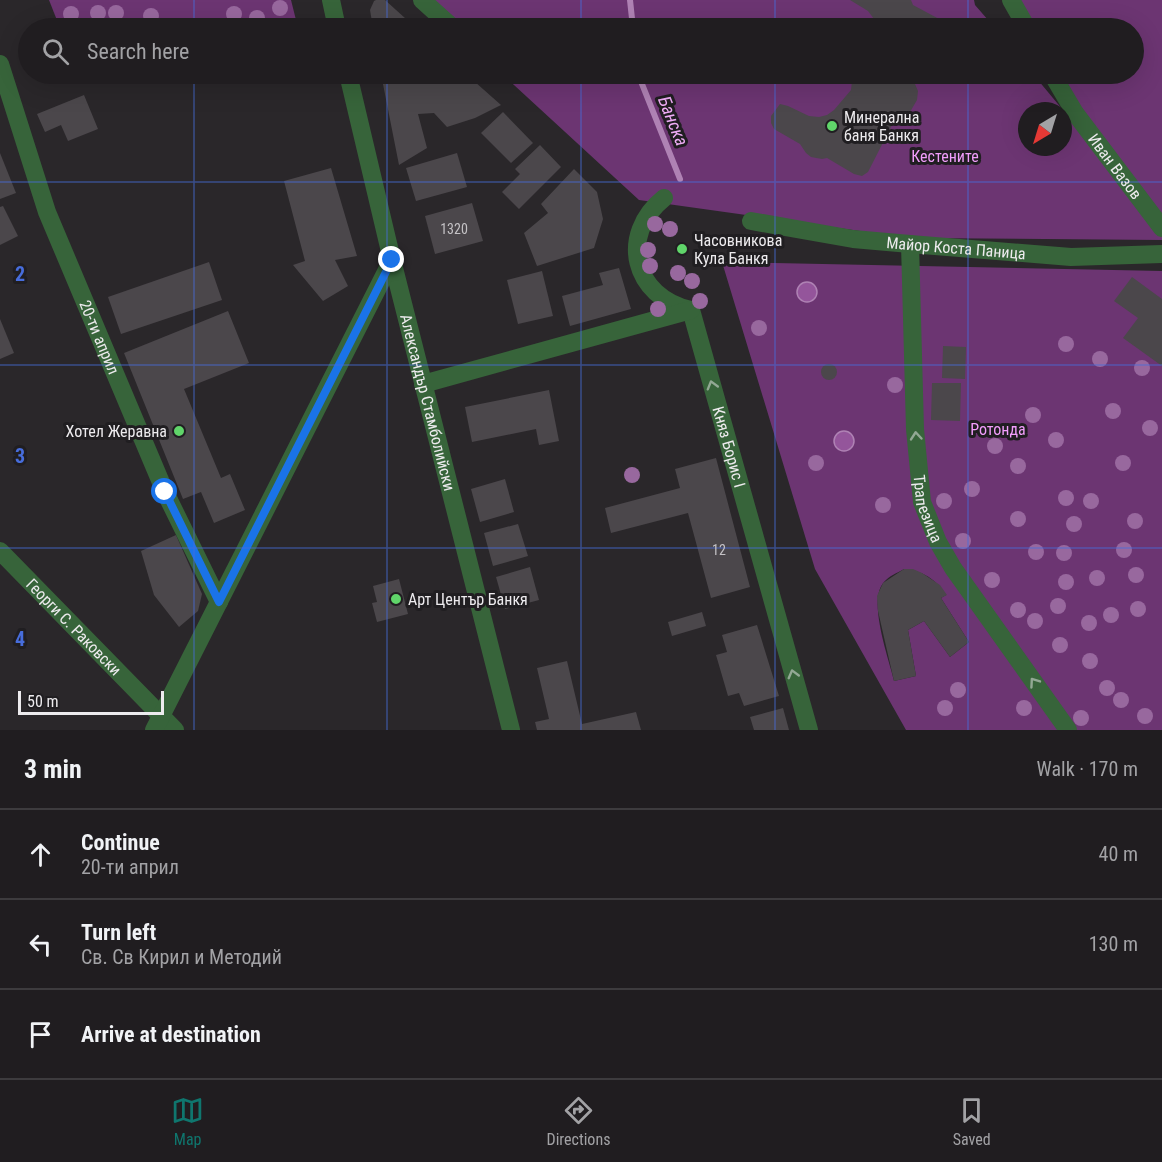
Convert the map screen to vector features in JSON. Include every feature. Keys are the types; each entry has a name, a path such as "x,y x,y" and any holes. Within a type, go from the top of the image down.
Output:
{"street":[{"path":"331,0 335,18"},
{"path":"422,0 442,18"},
{"path":"1011,0 1021,18"},
{"name":"20-ти април","path":"0,64 47,212 165,492 219,602"},
{"name":"Александър Стамболийски","path":"350,84 392,260 511,730"},
{"name":"Иван Вазов","path":"1058,84 1075,113 1162,228"},
{"path":"664,198 648,214 640,227 637,242 638,260 649,286 676,306 691,309"},
{"name":"Майор Коста Паница","path":"751,221 853,239 1071,257 1162,254"},
{"name":"Трапезица","path":"910,244 915,429 922,502 938,542 953,568 1068,730"},
{"path":"158,723 392,260"},
{"path":"423,384 691,309"},
{"name":"Княз Борис I","path":"691,309 809,730"},
{"name":"Георги С. Раковски","path":"0,551 158,723 175,730"}],"green space":[{"path":"49,0 291,0 296,18 56,18"},
{"path":"422,0 974,0 975,5 986,18 442,18"},
{"name":"Кестените","path":"1011,0 1162,0 1162,240 910,238 639,200 513,84 1041,84 1056,102 1018,102 1018,156 1072,156 1072,121 1160,227 1059,84 1144,84 1144,18 1021,18"},
{"name":"Ротонда","path":"722,262 1162,271 1162,730 906,730 815,569","holes":["904,569 917,571 934,580 946,595 941,598 969,642 950,657 924,621 908,630 916,676 894,681 884,645 878,602 879,591 884,582"]}],"shaded area":[{"path":"803,282 811,282 817,288 817,296 811,302 803,302 797,296 797,288"},
{"path":"840,431 848,431 854,437 854,445 848,451 840,451 834,445 834,437"}],"building":[{"path":"385,0 405,18 371,18 370,10 374,1"},
{"path":"850,0 911,0 913,5 937,18 873,18 868,11"},
{"path":"383,84 477,84 501,105 475,118 447,127 434,113 418,114 427,148 399,165"},
{"name":"Минерална баня Банкя","path":"852,84 915,84 918,91 917,100 910,112 903,118 895,119 868,172 862,176 854,174 827,158 811,157 800,144 774,129 771,123 771,116 780,104 809,116 819,117 834,110 851,90"},
{"path":"84,95 98,129 68,141 61,125 45,132 37,114"},
{"path":"503,112 533,143 511,163 481,133"},
{"path":"540,145 561,167 519,209 502,192 520,174 515,169"},
{"path":"0,153 16,193 0,199"},
{"path":"457,153 467,187 416,201 406,168"},
{"path":"331,168 357,256 335,260 348,286 323,301 293,265 305,261 284,181"},
{"path":"574,169 597,192 603,219 594,248 537,266 524,233 548,213 541,204"},
{"path":"472,203 483,241 435,254 425,216"},
{"path":"3,206 18,236 0,245 0,207"},
{"name":"Часовникова Кула Банкя","path":"683,244 687,251 680,254 676,248"},
{"path":"209,262 222,300 121,334 108,297"},
{"path":"619,268 631,309 570,326 562,296 603,285 599,273"},
{"path":"542,271 553,316 518,324 507,280"},
{"path":"1132,277 1162,299 1162,366 1123,338 1138,318 1114,301"},
{"name":"Хотел Жеравна","path":"228,311 249,363 184,389 221,478 230,474 245,510 214,523 201,492 183,499 124,353"},
{"path":"0,319 14,353 0,359"},
{"path":"943,346 966,347 965,379 942,378"},
{"path":"829,364 837,372 829,380 821,372"},
{"path":"932,383 961,383 960,421 931,420"},
{"path":"549,390 559,441 539,445 536,429 472,442 465,407"},
{"path":"716,458 750,587 711,598 688,513 611,533 605,508 680,488 675,469"},
{"path":"505,479 514,512 480,522 471,489"},
{"path":"518,524 528,556 493,566 484,533"},
{"path":"176,535 202,594 198,611 179,627 154,595 141,551"},
{"path":"530,567 539,600 505,609 496,577"},
{"path":"904,569 913,569 922,573 940,585 947,595 941,598 969,642 950,657 924,621 908,630 916,676 894,681 878,611 877,596 883,583"},
{"path":"399,579 408,614 377,622 372,603 377,602 373,586"},
{"path":"702,612 706,626 672,636 668,622"},
{"path":"757,625 779,696 744,706 739,693 728,696 716,655 727,652 722,635"},
{"path":"567,661 582,724 636,712 641,730 537,730 535,722 549,719 537,668"},
{"path":"783,708 789,730 754,730 750,717"}],"waterway":[{"name":"Банска","path":"630,0 632,18"},
{"name":"Банска","path":"642,84 680,179"}],"place":[{"name":"Минерална баня Банкя","path":"832,126"},
{"name":"Часовникова Кула Банкя","path":"682,249"},
{"name":"Хотел Жеравна","path":"179,431"},
{"name":"Арт Център Банкя","path":"396,599"}],"route":[{"path":"165,492 219,602 392,260"}]}
